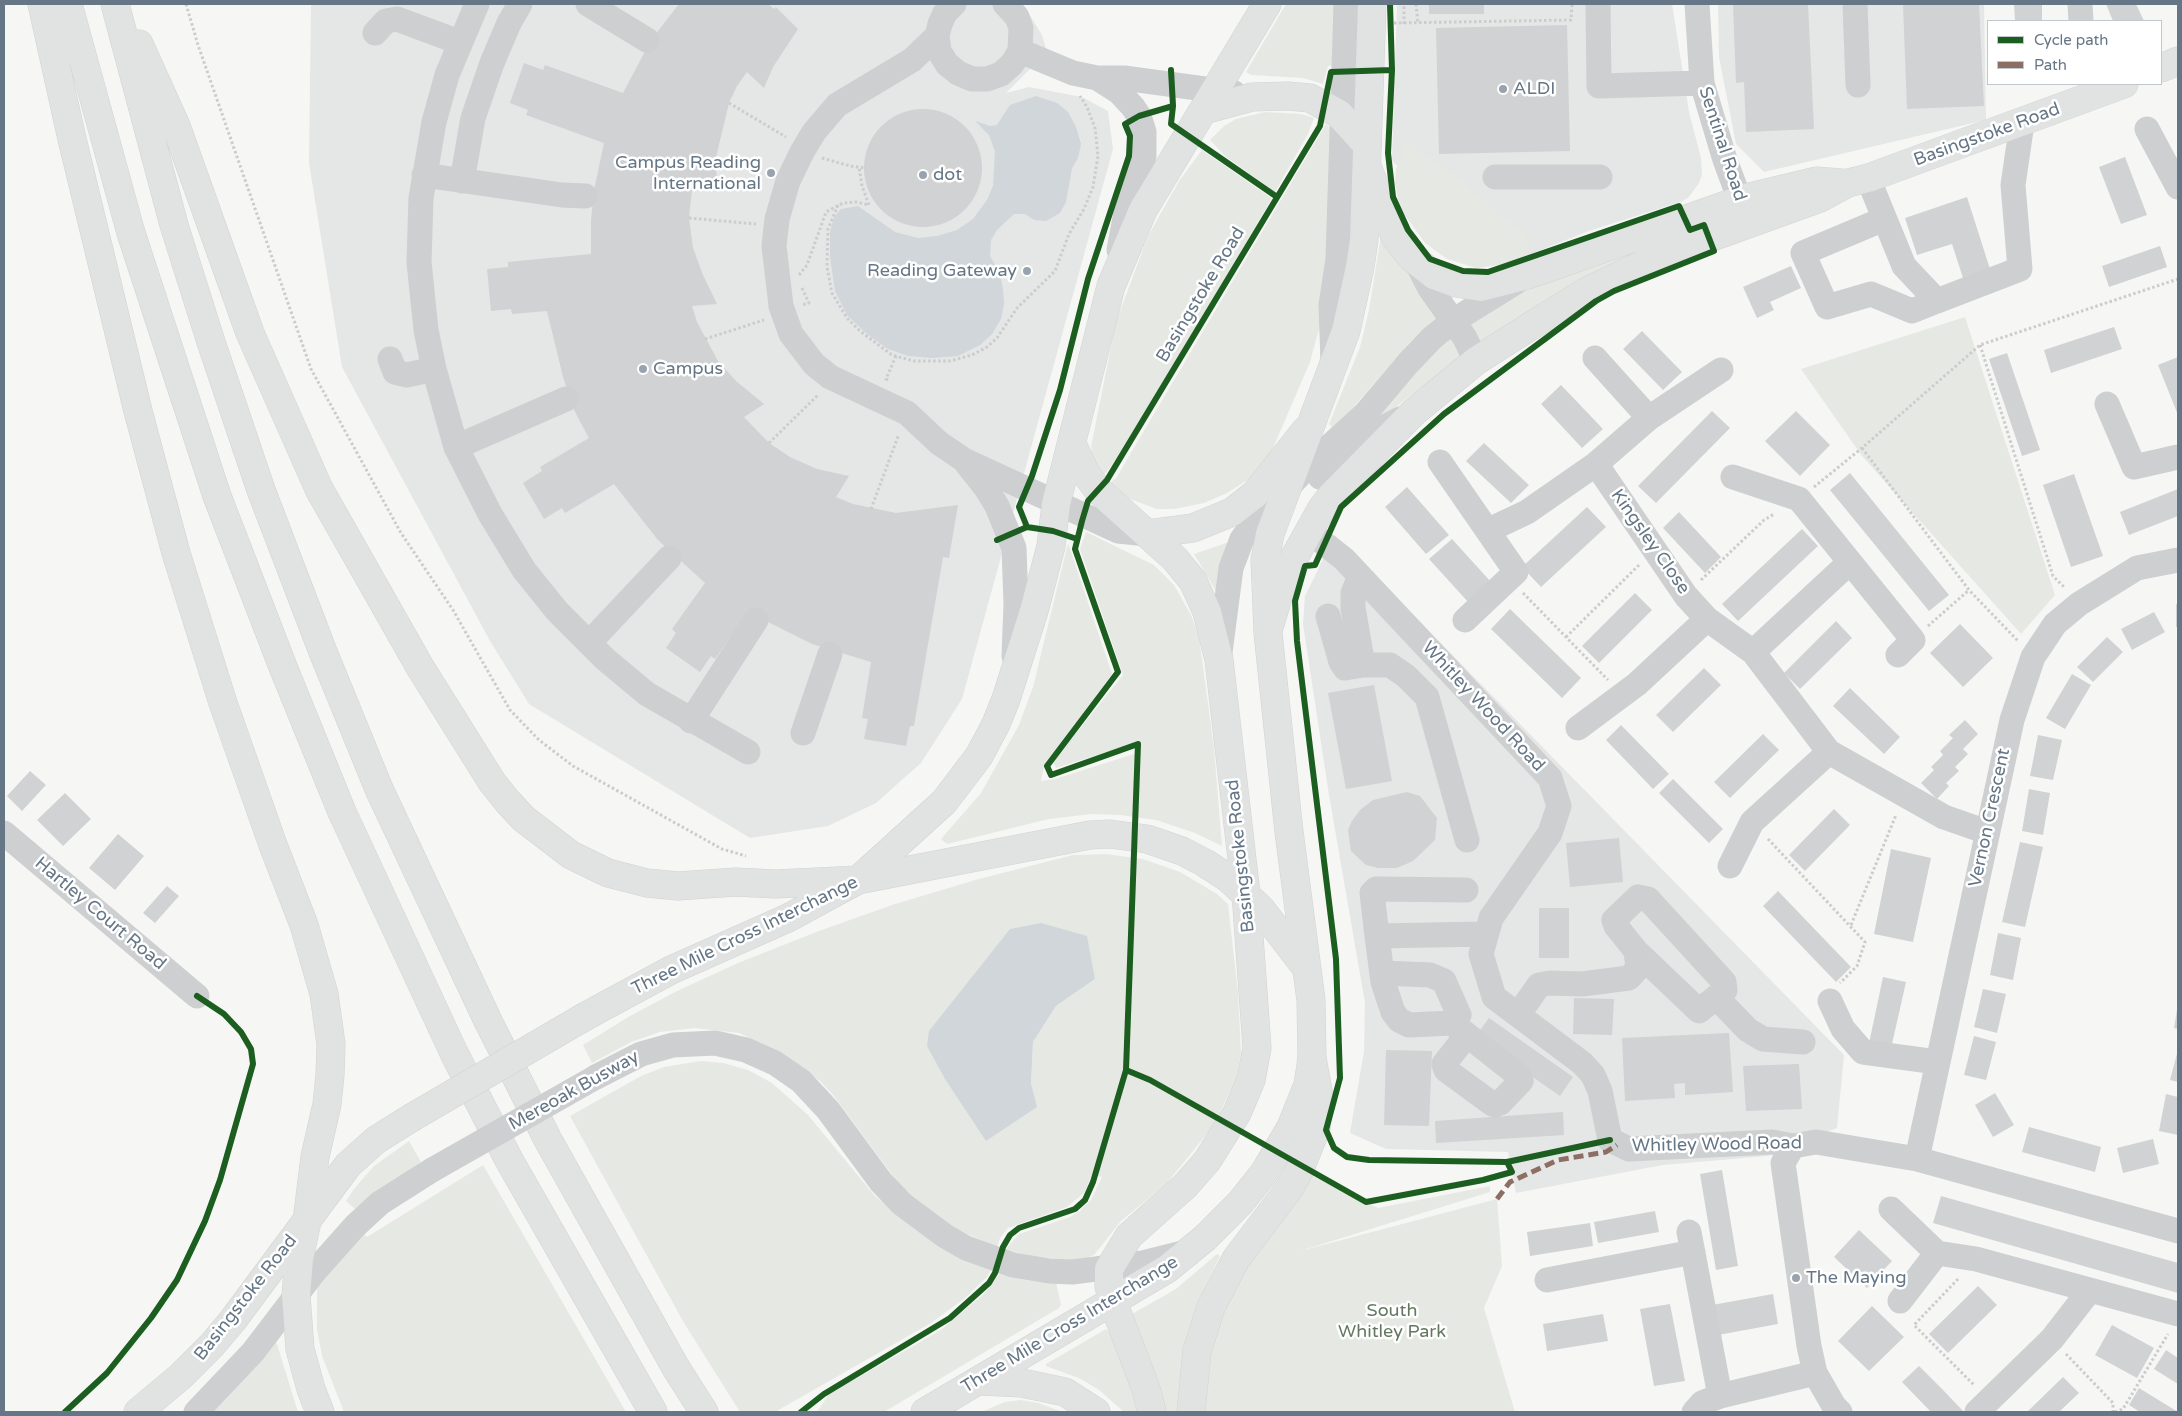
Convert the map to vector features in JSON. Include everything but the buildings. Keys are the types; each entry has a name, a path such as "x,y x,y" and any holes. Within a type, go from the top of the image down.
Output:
{"main road":[{"path":"42,4 72,139 136,402 176,553 223,703 273,845 304,925 324,994 331,1044 330,1075 315,1157 307,1221"},
{"path":"68,4 131,233 217,496 282,667 334,794 454,1053 508,1160 653,1412"},
{"path":"115,4 174,225 211,342 261,490 323,652 376,780 488,1021 548,1140 676,1368 704,1412"},
{"path":"121,4 176,126 250,333 319,488 420,667 492,782 508,802 530,824 571,855 608,873 647,883 678,886 736,882 776,884 858,880 925,820 959,784 978,756 996,724 1014,676 1051,546 1056,504 1111,286 1143,210 1267,4"},
{"path":"1367,156 1372,70 1372,4"},
{"path":"2162,68 2178,61"},
{"name":"Basingstoke Road","path":"1210,99 1288,96 1310,98 1324,104 1342,117 1367,156 1396,238 1417,263 1434,275 1470,286 1491,286 1744,212 1820,198 1858,181 2022,123 2121,85"},
{"name":"Basingstoke Road","path":"1306,968 1289,832 1268,632 1265,560 1270,534 1286,488 1346,331 1364,240 1367,156"},
{"name":"Basingstoke Road","path":"1268,632 1284,574 1308,531 1332,495 1414,412 1476,361 1587,291 1662,255 1744,212"},
{"path":"1147,534 1193,528 1232,512 1255,494 1312,422"},
{"name":"Basingstoke Road","path":"1072,444 1086,474 1098,490 1175,559 1193,581 1213,627 1219,660 1246,894 1257,1048 1252,1080 1237,1113 1207,1161 1185,1186 1129,1236 1109,1268"},
{"name":"Three Mile Cross Interchange","path":"320,1412 310,1389 301,1355 297,1326 296,1295 299,1259 307,1221 348,1165 376,1140 586,1016 663,974 788,918 858,880 1071,838 1110,834 1147,839 1190,855 1228,878 1246,894 1275,925 1306,968 1312,1015 1312,1058 1308,1085 1297,1113 1264,1173 1235,1209 1189,1252 1167,1269 1113,1302 924,1412"},
{"path":"1191,1412 1197,1351 1211,1307 1236,1259 1289,1189 1299,1172 1316,1129 1319,1096 1312,1058"},
{"name":"Basingstoke Road","path":"138,1412 181,1376 212,1345 307,1221"},
{"path":"1109,1268 1109,1286 1113,1302 1146,1389 1152,1412"},
{"path":"949,1412 975,1383 1022,1383 1064,1392 1096,1412"}],"street":[{"path":"478,4 459,42 434,122 421,198 418,262 426,330 434,369 456,447 490,514 524,570 557,611 589,643 647,694 691,721 748,752"},
{"path":"462,181 473,118 492,63 509,23 520,4"},
{"path":"588,4 647,40"},
{"path":"954,4 945,13 940,24 937,36 940,51 947,64 958,74 972,79 987,79 1001,74 1012,64 1020,51 1021,28 1009,5"},
{"path":"1333,369 1331,305 1338,259 1346,4"},
{"path":"1598,4 1599,86 1702,83"},
{"name":"Sentinal Road","path":"1697,4 1702,83 1744,212"},
{"path":"1855,4 1858,85"},
{"path":"2080,4 2081,20"},
{"path":"375,33 386,21 397,19 459,42"},
{"path":"937,36 912,60 837,105 814,132 802,152 788,181 776,226 774,246 776,272 784,313 791,334 814,364 830,377 907,413 939,442 964,460 1118,531 1147,534"},
{"path":"1020,51 1064,70 1097,78 1124,78 1171,86 1210,99"},
{"path":"1097,78 1119,92 1133,107 1142,123 1145,146 1141,166 1127,207 1111,286"},
{"path":"1884,219 1803,253 1827,307 1871,294 1912,310 2020,269 2013,185 2022,123"},
{"path":"2147,129 2178,187"},
{"path":"424,176 585,196"},
{"path":"1494,177 1600,177"},
{"path":"1858,181 1884,219 1904,266 1937,301"},
{"path":"1417,263 1429,287 1454,321 1476,361"},
{"path":"1219,660 1225,624 1226,592 1236,552 1250,528 1286,488 1365,414 1420,350 1454,321 1528,275"},
{"path":"1595,358 1649,418"},
{"path":"390,359 396,372 407,375 434,369"},
{"path":"1489,530 1527,512 1596,464 1649,418 1721,370"},
{"path":"456,447 566,399"},
{"path":"2106,404 2134,467 2178,457"},
{"path":"1270,534 1289,507 1328,470 1381,429 1414,412"},
{"path":"964,460 986,488 997,506 1014,548 1016,604 1014,676"},
{"path":"1440,462 1489,530 1513,575 1465,620"},
{"name":"Kingsley Close","path":"1596,464 1686,596 1707,619 1753,652 1829,752 1944,817 1987,832"},
{"path":"1734,477 1798,499 1850,562 1906,647"},
{"name":"Whitley Wood Road","path":"1308,531 1344,559 1550,778 1559,806 1550,833 1491,918 1485,934 1482,954 1494,997 1582,1063 1592,1075 1600,1091 1610,1140 1617,1145 1629,1149 1772,1142 1793,1146 1816,1142 1917,1159 2178,1231"},
{"path":"589,643 669,558"},
{"name":"Vernon Crescent","path":"1917,1159 2012,720 2033,657 2055,624 2079,604 2137,568 2178,560"},
{"path":"1753,652 1850,562"},
{"path":"1360,576 1353,593 1353,608 1363,665"},
{"path":"1328,616 1344,668 1363,665 1390,666 1406,676 1426,697 1467,840"},
{"path":"1578,728 1622,695 1707,619"},
{"path":"691,721 756,620"},
{"path":"803,733 830,654"},
{"path":"1730,866 1752,822 1829,752"},
{"name":"Hartley Court Road","path":"4,833 197,996"},
{"path":"1382,973 1430,975 1444,981 1459,1015 1460,1029 1409,1025 1399,1020 1393,1012 1382,973 1372,893 1376,889 1466,890"},
{"path":"1638,897 1648,899 1724,982 1725,990 1699,1011 1693,1008 1636,951 1616,926 1614,920 1638,897"},
{"path":"1377,936 1485,934"},
{"path":"1518,1015 1539,985 1582,984 1629,978 1638,968 1636,951"},
{"path":"1716,997 1748,1030 1763,1039 1803,1042"},
{"path":"1830,1001 1843,1029 1863,1052 1937,1062"},
{"name":"Mereoak Busway","path":"196,1412 241,1366 340,1241 369,1212 393,1194 432,1170 627,1059 672,1045 715,1043 746,1050 774,1063 801,1081 828,1110 892,1194 915,1215 945,1236 983,1255 1029,1268 1072,1272 1143,1264 1189,1252"},
{"path":"1793,1146 1783,1163 1809,1346 1815,1373 1834,1406 1840,1412"},
{"path":"1891,1209 1936,1253 1976,1259 2090,1290 2176,1320"},
{"path":"1547,1280 1691,1242 1720,1396"},
{"path":"1900,1301 1936,1253"},
{"path":"1983,1406 2052,1339 2090,1290"},
{"path":"1694,1412 1702,1403 1720,1396 1815,1373"}],"path":[{"path":"186,4 198,45 311,369 401,533 453,610 510,710 539,740 574,766 722,849 746,856"},
{"path":"1404,4 1404,24"},
{"path":"1416,4 1418,24"},
{"path":"1391,23 1571,20 1572,4"},
{"path":"838,204 828,229 827,267 832,293 847,318 860,331 892,355 914,361 950,361 987,348 997,338 1016,308 1054,271 1069,234 1084,208 1093,187 1098,156 1095,128 1087,107 1064,70"},
{"path":"796,278 807,265 823,216 838,204 856,202 869,205 862,186 859,167"},
{"path":"689,218 776,226"},
{"path":"1686,596 1764,520 1798,499 1862,448 1980,345 2178,279"},
{"path":"705,339 809,303 801,286"},
{"path":"1980,345 2053,576 2079,604"},
{"path":"769,443 821,392 830,377"},
{"path":"871,509 907,413"},
{"path":"1862,448 1969,590 2033,657"},
{"path":"1566,637 1654,550"},
{"path":"1513,575 1566,637 1622,695"},
{"path":"1906,647 1969,590"},
{"path":"1851,925 1904,796"},
{"path":"1752,822 1865,942 1857,966 1838,984 1830,1001"},
{"path":"1976,1259 1914,1326 1983,1406"},
{"path":"2052,1339 2113,1403 2114,1412 2123,1410 2176,1320"}],"shaded area":[{"path":"311,4 1023,4 1042,35 1047,52 1006,93 1029,87 1082,97 1108,111 1113,149 962,699 921,763 876,803 828,826 750,838 529,704 490,641 342,367 309,163"},
{"path":"1397,4 1672,4 1689,112 1701,158 1702,175 1699,183 1689,197 1683,201 1589,231 1508,263 1392,161"},
{"path":"1718,4 1984,4 1986,120 1764,172 1736,144 1719,57"},
{"path":"1036,96 1057,103 1068,112 1076,127 1081,144 1078,158 1072,168 1066,202 1060,213 1046,221 1034,220 1025,214 1014,214 997,230 991,240 990,256 1000,273 1003,290 1004,304 1001,319 992,334 980,345 958,356 932,358 908,356 888,349 867,334 847,315 835,291 830,257 830,232 834,217 841,209 858,206 895,232 918,238 937,236 957,230 973,219 987,200 993,186 995,151 989,135 975,121 990,126 997,125 1010,105"},
{"path":"1335,535 1844,1055 1837,1128 1767,1156 1663,1165 1516,1193 1508,1152 1386,1149 1350,1133 1364,1051 1365,1003 1329,795 1303,624 1305,596"},
{"path":"1041,923 1087,936 1095,979 1056,1006 1033,1042 1031,1084 1037,1107 986,1141 945,1079 927,1046 929,1031 1010,929"}],"green space":[{"path":"1286,4 1341,4 1338,65 1328,66 1323,84 1303,78 1251,75 1246,72"},
{"path":"1265,112 1301,114 1314,118 1308,134 1275,192 1225,156 1210,140 1224,126 1236,119"},
{"path":"1326,124 1334,131 1324,311 1310,362 1270,455 1254,476 1227,493 1204,503 1174,509 1157,509 1130,499 1118,492 1110,483 1117,477"},
{"path":"1405,141 1411,142 1426,157 1450,172 1516,228 1526,231 1528,255 1499,265 1476,268 1447,259 1425,243 1404,214 1398,199 1395,182 1396,169 1405,148"},
{"path":"1202,150 1271,198 1271,200 1130,439 1106,473 1100,476 1093,460 1091,447 1116,322 1148,236 1179,181"},
{"path":"1681,229 1475,349 1463,321 1503,297"},
{"path":"1381,235 1442,313 1410,342 1351,410 1332,427 1329,424 1360,347 1369,310"},
{"path":"1965,317 2055,595 2021,634 1862,456 1801,369"},
{"path":"1451,328 1463,358 1381,419 1375,412"},
{"path":"1086,532 1154,565 1174,585 1191,615 1199,637 1214,748 1222,846 1195,833 1156,820 1120,815 1092,814 1049,819 947,844 941,839 981,793 1019,725 1033,687 1068,543 1112,674 1044,766 1041,781 1055,779 1134,754 1138,742 1056,768 1053,762 1123,675 1080,549"},
{"path":"1229,542 1216,591 1194,554"},
{"path":"1106,854 1143,859 1180,872 1217,894 1228,904 1238,993 1241,1053 1237,1077 1214,1125 1167,1183 1121,1221 1094,1255 1069,1260 1031,1257 1006,1249 1019,1234 1070,1217 1080,1211 1091,1200 1102,1177 1092,1174 1085,1192 1067,1207 1008,1228 1000,1238 997,1247 951,1227 904,1191 834,1096 821,1082 783,1053 739,1033 694,1028 660,1032 631,1042 592,1063 583,1045 630,1016 677,991 738,963 819,931 895,904 979,879 1073,855","holes":["1010,929 1095,979 1056,1006 1033,1042 1031,1084"]},
{"path":"700,1061 723,1063 748,1070 772,1083 808,1115 875,1196 912,1226 991,1270 987,1277 965,1298 931,1323 775,1412 740,1412 684,1323 570,1116 641,1076 664,1067"},
{"path":"409,1141 421,1162 355,1209 346,1201 374,1166"},
{"path":"483,1165 626,1412 344,1412 322,1356 317,1329 317,1286 362,1232 367,1237"},
{"name":"South Whitley Park","path":"1309,1174 1378,1208 1490,1186 1490,1192 1300,1251 1497,1199 1502,1266 1484,1308 1515,1412 1198,1412 1213,1315"},
{"path":"1217,1254 1220,1256 1197,1304 1188,1332 1183,1357 1180,1412 1162,1412 1132,1314 1176,1289"},
{"path":"1001,1272 1056,1282 1061,1305 1059,1308 884,1412 817,1412 829,1394 941,1330 985,1293"},
{"path":"1106,1329 1112,1335 1140,1412 1124,1412 1099,1390 1081,1379 1046,1366 1046,1364"},
{"path":"276,1341 298,1412 210,1412"},
{"path":"1021,1400 1038,1403 1063,1412 981,1412 1005,1402"}],"marked path":[{"path":"1497,1199 1510,1182 1558,1160 1606,1152 1617,1145"}],"cycle path":[{"path":"1390,4 1392,70 1388,153 1393,197 1408,230 1430,259 1463,271 1488,272 1679,206 1690,230 1704,225 1714,251 1614,291 1596,301 1444,414 1341,507 1315,565 1305,566 1295,601 1297,641 1336,959 1340,1078 1326,1130 1334,1148 1347,1157 1369,1160 1507,1162 1610,1140"},
{"path":"1171,70 1173,106 1171,124 1277,197"},
{"path":"801,1412 824,1394 950,1318 989,1283 995,1273 1003,1247 1010,1235 1019,1228 1075,1209 1085,1200 1093,1182 1126,1070 1138,744 1051,775 1047,766 1118,672 1075,549 1082,521 1088,501 1107,480 1320,126 1331,72 1392,70"},
{"path":"1027,527 1019,507 1032,476 1060,390 1088,279 1129,156 1130,136 1125,124 1139,116 1173,106"},
{"path":"997,540 1027,527 1053,531 1077,539"},
{"path":"65,1412 107,1373 151,1318 177,1280 205,1221 220,1180 253,1064 251,1049 241,1032 224,1014 197,996"},
{"path":"1126,1070 1150,1080 1366,1202 1483,1180 1512,1172 1507,1162"}],"place":[{"name":"ALDI","path":"1503,89"},
{"name":"Campus Reading International","path":"771,173"},
{"name":"dot","path":"923,175"},
{"name":"Reading Gateway","path":"1027,271"},
{"name":"Campus","path":"643,369"},
{"name":"The Maying","path":"1796,1278"}]}
